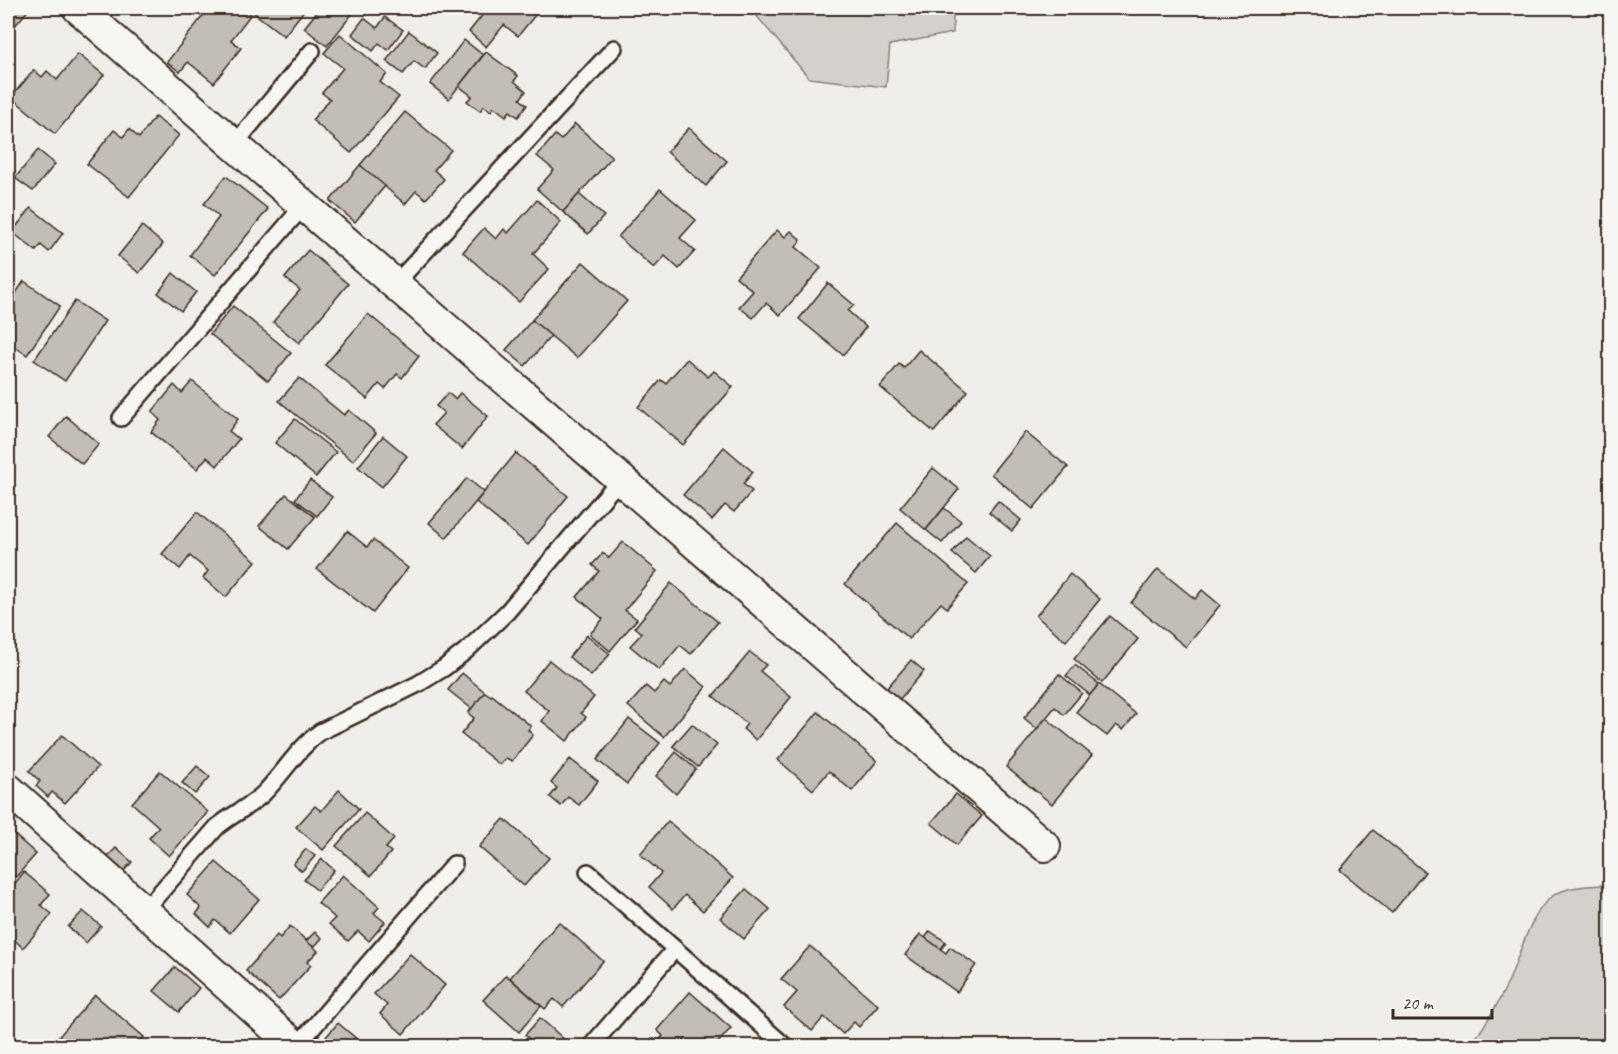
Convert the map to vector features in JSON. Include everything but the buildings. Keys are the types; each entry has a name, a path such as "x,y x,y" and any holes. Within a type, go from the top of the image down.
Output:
{"street":[{"path":"78,8 1045,846"},
{"path":"8,789 296,1047"}],"lane":[{"path":"396,284 614,48"},
{"path":"234,145 312,51"},
{"path":"121,418 304,205"},
{"path":"144,911 217,827 264,793 307,741 320,732 418,684 444,668 486,633 507,612 621,478"},
{"path":"296,1047 454,864"},
{"path":"588,872 785,1047"},
{"path":"591,1047 675,949"}],"shaded area":[{"path":"750,8 953,8 953,33 890,45 886,87 809,78"},
{"path":"1604,885 1610,889 1610,1046 1470,1046 1504,991 1531,924 1544,904 1551,897 1563,891 1577,887"}]}
